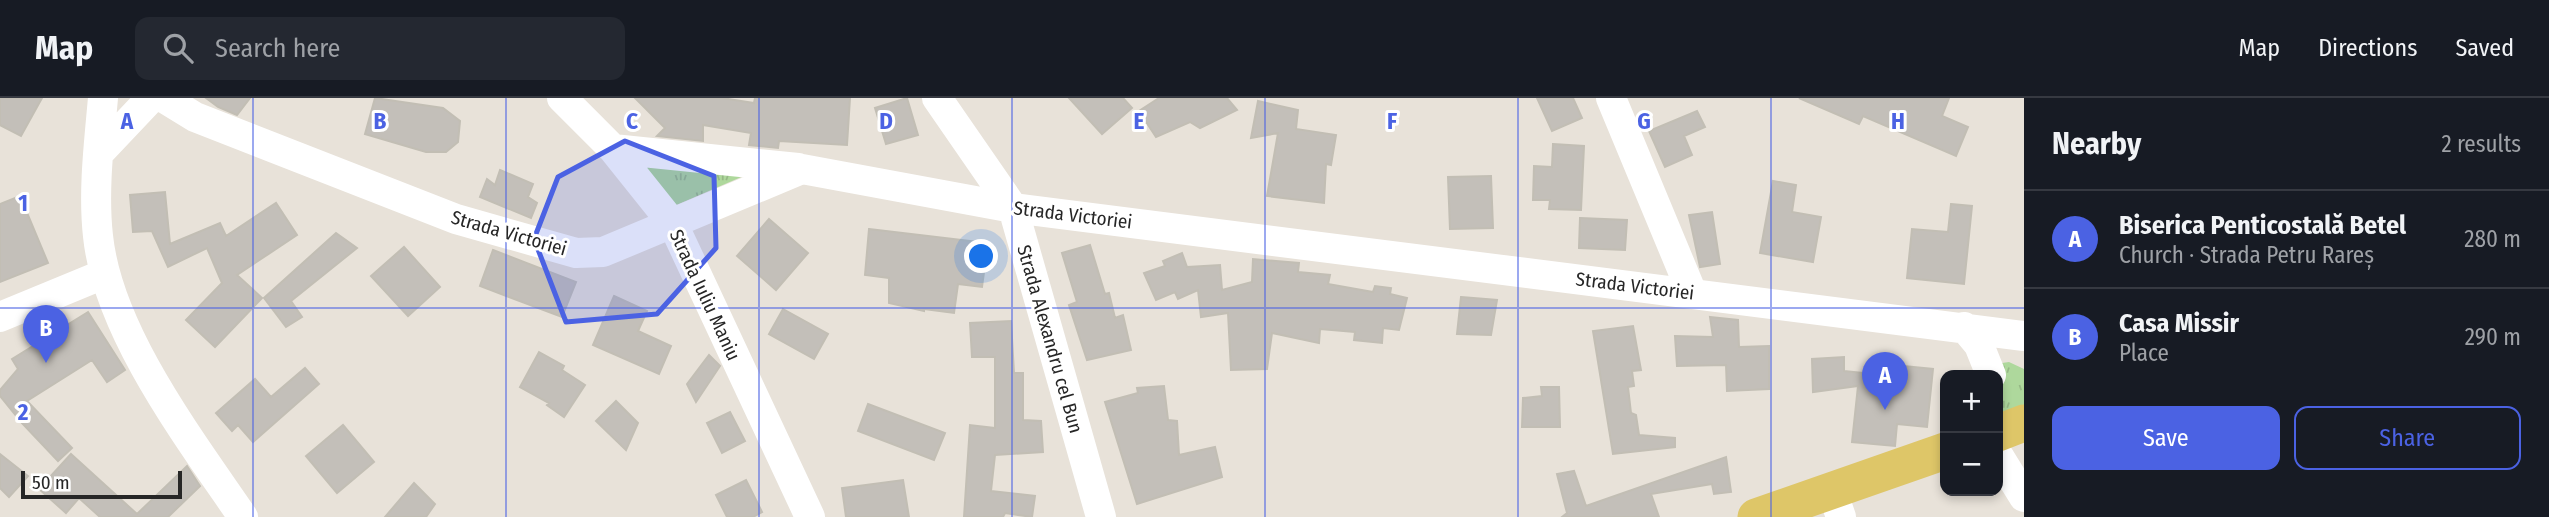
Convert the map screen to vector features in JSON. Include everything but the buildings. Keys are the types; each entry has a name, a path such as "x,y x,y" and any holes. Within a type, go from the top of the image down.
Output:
{"main road":[{"path":"2003,431 2024,424"},
{"path":"1756,517 1836,503 1940,453"}],"street":[{"path":"103,98 98,154 97,235 104,274 138,354 243,517"},
{"path":"98,154 152,98"},
{"name":"Strada Victoriei","path":"164,98 195,117 456,219 576,253 603,252 802,169 1013,208 2010,333"},
{"name":"Strada Iuliu Maniu","path":"562,98 613,149 673,224 810,517"},
{"path":"1611,98 1692,293"},
{"name":"Strada Alexandru cel Bun","path":"947,102 1013,208 1101,517"},
{"path":"613,149 802,169"},
{"path":"0,317 104,274"},
{"path":"1965,327 1979,345 1988,370"},
{"path":"2010,333 2024,356"},
{"path":"2003,463 2024,497"}],"highlighted area":[{"path":"625,141 714,176 716,248 657,314 566,322 534,239 558,177"}],"green space":[{"path":"639,165 746,175 674,206"},
{"path":"2009,362 2024,369 2024,408 2003,412 2002,363"}],"place":[{"name":"Casa Missir","path":"46,363"},
{"name":"Biserica Penticostală Betel","path":"1885,410"}]}
